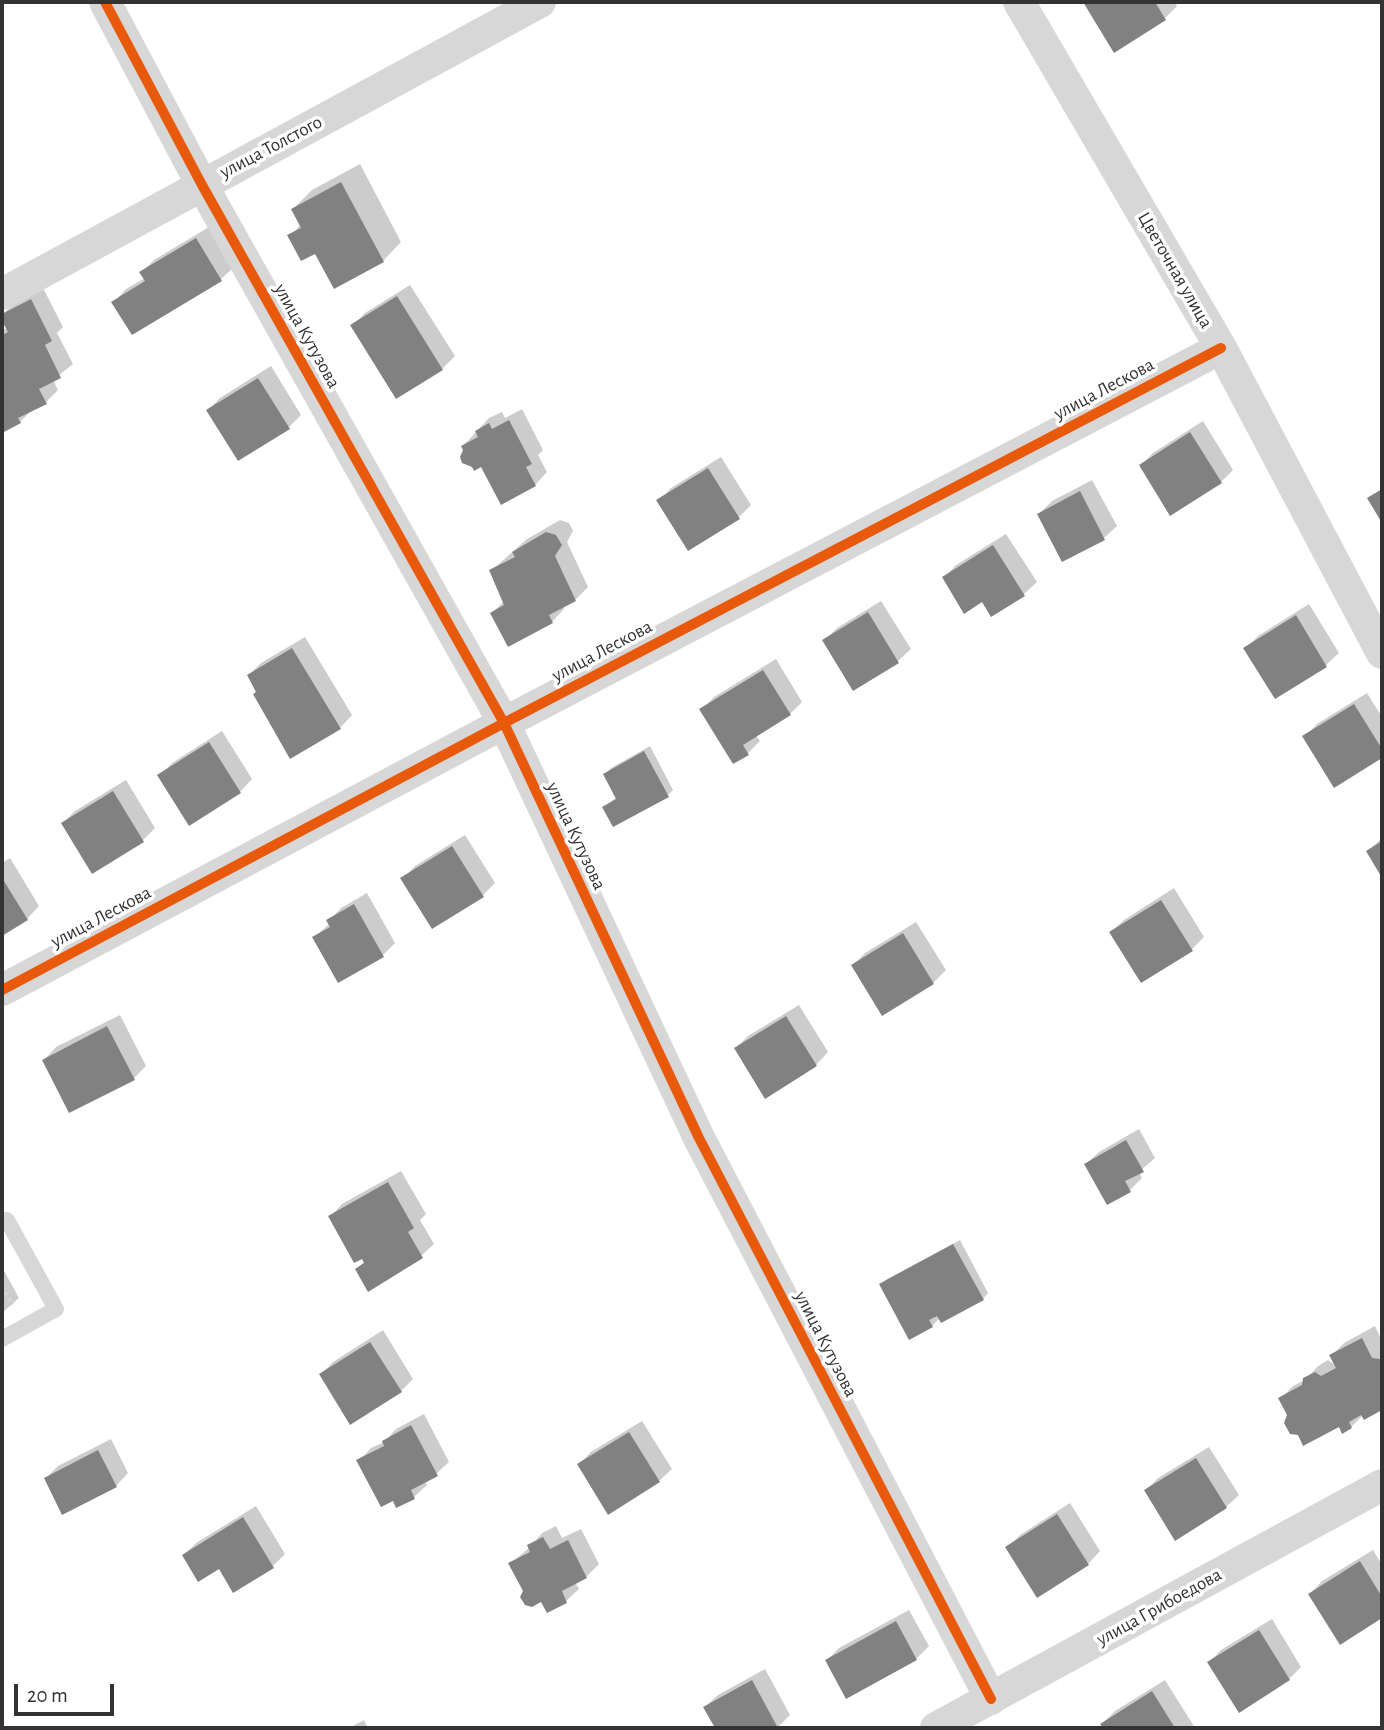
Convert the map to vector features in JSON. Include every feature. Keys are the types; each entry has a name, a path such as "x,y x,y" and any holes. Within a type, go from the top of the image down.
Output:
{"street":[{"name":"улица Кутузова","path":"105,2 202,185 504,723 699,1138 991,1699"},
{"name":"улица Толстого","path":"2,294 540,2"},
{"name":"Цветочная улица","path":"1019,2 1221,348 1382,653"},
{"name":"улица Лескова","path":"2,990 504,723 1221,348"},
{"name":"улица Грибоедова","path":"936,1728 1382,1485"}],"lane":[{"path":"2,1222 7,1220 56,1309 2,1339"}],"building":[{"path":"1083,2 1155,2 1166,20 1114,53"},
{"path":"341,182 384,262 334,289 315,254 301,261 287,235 301,228 291,209"},
{"path":"196,238 222,281 132,335 111,302 145,281 139,272"},
{"path":"397,296 443,370 396,399 350,325"},
{"path":"31,299 52,341 45,345 61,378 39,389 47,404 18,418 21,423 2,433 2,335 8,332 2,321 2,314"},
{"path":"258,378 290,429 238,461 206,410"},
{"path":"509,420 532,464 526,467 536,486 501,505 481,467 474,471 472,467 462,463 461,446 478,437 475,431 489,423 492,429"},
{"path":"1190,432 1222,483 1170,516 1139,465"},
{"path":"708,468 740,519 688,551 656,500"},
{"path":"1382,489 1382,523 1367,498"},
{"path":"1080,491 1105,540 1062,562 1037,514"},
{"path":"546,532 556,535 562,545 555,556 576,601 549,615 553,623 508,647 490,613 504,605 489,570 515,557 512,552"},
{"path":"993,545 1025,596 991,617 982,602 964,614 942,577"},
{"path":"868,612 899,663 853,691 822,640"},
{"path":"1296,615 1327,667 1275,699 1243,648"},
{"path":"292,648 341,729 290,759 253,694 256,692 247,675"},
{"path":"763,670 791,715 743,745 749,755 733,764 699,709"},
{"path":"1354,704 1382,749 1382,758 1334,788 1302,736"},
{"path":"209,742 241,793 189,826 157,775"},
{"path":"644,751 669,797 613,827 602,807 616,799 603,774"},
{"path":"113,791 144,842 92,874 61,823"},
{"path":"1382,841 1382,878 1366,851"},
{"path":"452,846 484,897 432,929 400,878"},
{"path":"2,878 28,920 2,936"},
{"path":"1161,900 1193,951 1141,983 1109,932"},
{"path":"354,904 384,957 338,983 312,937 330,927 326,920"},
{"path":"903,933 934,984 882,1016 851,965"},
{"path":"786,1016 817,1066 765,1099 734,1048"},
{"path":"107,1026 135,1080 69,1113 42,1060"},
{"path":"1126,1140 1144,1172 1125,1181 1131,1192 1107,1205 1084,1164"},
{"path":"388,1182 414,1228 408,1232 423,1258 368,1292 355,1269 364,1263 362,1259 354,1263 328,1216"},
{"path":"953,1244 984,1300 941,1323 937,1316 929,1320 933,1327 909,1340 879,1284"},
{"path":"1362,1338 1372,1358 1380,1359 1382,1364 1382,1410 1364,1420 1361,1415 1349,1422 1352,1428 1342,1434 1339,1427 1303,1446 1298,1435 1290,1434 1284,1423 1287,1415 1278,1398 1302,1385 1303,1378 1315,1372 1321,1376 1336,1368 1329,1355"},
{"path":"370,1342 402,1392 350,1425 319,1374"},
{"path":"411,1425 438,1476 411,1490 415,1499 396,1508 393,1501 381,1507 356,1460 384,1446 382,1441"},
{"path":"629,1432 660,1482 608,1515 577,1464"},
{"path":"98,1450 117,1487 62,1515 44,1478"},
{"path":"1196,1458 1227,1508 1175,1541 1144,1490"},
{"path":"1057,1514 1089,1565 1037,1598 1005,1547"},
{"path":"243,1517 274,1568 233,1593 219,1569 198,1582 182,1555"},
{"path":"543,1537 550,1549 568,1540 587,1578 562,1591 567,1603 547,1613 541,1602 532,1607 525,1605 520,1597 523,1591 508,1563 530,1552 527,1545"},
{"path":"1360,1561 1382,1597 1382,1618 1340,1645 1308,1594"},
{"path":"896,1621 917,1660 846,1699 825,1660"},
{"path":"1259,1630 1290,1680 1239,1713 1207,1662"},
{"path":"752,1680 778,1728 715,1728 703,1707"},
{"path":"1152,1691 1175,1728 1103,1728 1100,1724"}],"cycle path":[{"path":"105,2 202,185 504,723 699,1138 991,1699"},
{"path":"2,990 504,723 1221,348"}]}
